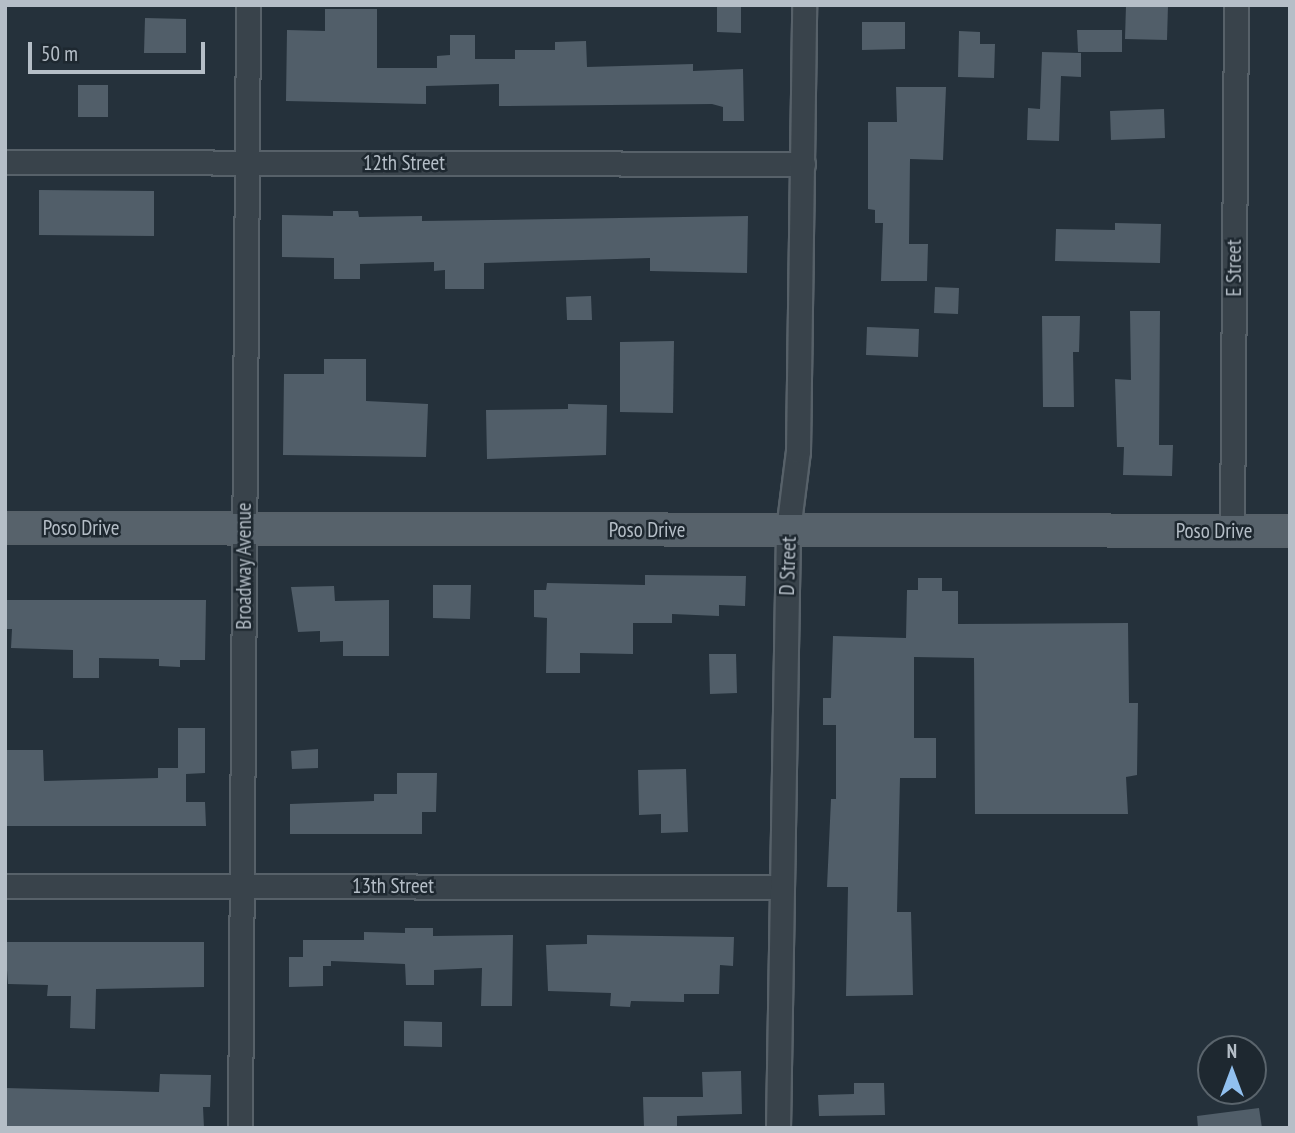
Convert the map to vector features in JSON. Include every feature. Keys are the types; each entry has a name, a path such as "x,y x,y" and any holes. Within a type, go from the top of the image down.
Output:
{"main road":[{"name":"Poso Drive","path":"5,528 1290,531"}],"street":[{"name":"Broadway Avenue","path":"240,1128 248,5"},
{"name":"D Street","path":"778,1128 780,887 789,530 798,451 804,5"},
{"name":"E Street","path":"1232,531 1237,5"},
{"name":"12th Street","path":"5,162 803,164"},
{"name":"13th Street","path":"5,886 780,887"}],"building":[{"path":"1126,5 1168,5 1167,40 1125,39"},
{"path":"717,7 741,7 741,33 717,32"},
{"path":"325,9 377,9 377,68 437,68 437,56 450,55 450,35 475,35 475,59 515,59 515,50 555,50 555,42 586,41 587,67 693,64 693,71 743,69 744,121 723,121 723,107 712,104 499,106 499,84 426,86 426,104 286,101 287,30 325,31"},
{"path":"145,18 186,19 186,53 144,53"},
{"path":"862,22 905,22 905,49 862,50"},
{"path":"1077,30 1122,30 1122,52 1078,52"},
{"path":"959,31 980,32 980,44 995,44 994,78 958,77"},
{"path":"1042,52 1081,53 1081,77 1061,76 1059,141 1027,140 1028,108 1040,109"},
{"path":"78,85 108,85 108,117 78,117"},
{"path":"896,87 946,87 943,160 910,159 909,244 928,244 927,281 881,281 883,223 875,223 875,210 868,209 868,122 897,122"},
{"path":"1164,109 1165,138 1111,140 1110,111"},
{"path":"39,190 154,191 154,236 39,235"},
{"path":"333,211 358,211 359,217 422,216 422,221 748,216 747,273 650,271 650,258 484,263 484,289 445,289 445,270 434,271 434,262 360,264 360,279 334,279 334,258 282,257 282,215 333,216"},
{"path":"1115,223 1161,224 1160,263 1055,261 1056,229 1115,230"},
{"path":"935,287 959,288 958,314 934,313"},
{"path":"591,296 592,320 567,320 566,297"},
{"path":"1130,311 1160,311 1159,445 1173,445 1172,476 1123,475 1124,447 1117,447 1115,379 1131,380"},
{"path":"1042,316 1080,316 1079,352 1073,352 1074,407 1043,407"},
{"path":"867,327 919,329 918,357 866,355"},
{"path":"674,341 673,413 620,412 620,342"},
{"path":"324,359 366,359 366,401 428,404 426,457 283,455 284,374 324,374"},
{"path":"568,404 607,405 606,455 487,459 486,410 568,409"},
{"path":"645,575 746,576 745,606 719,605 719,616 672,614 672,623 633,623 633,654 580,653 580,673 546,673 547,618 534,617 534,590 546,590 547,583 645,585"},
{"path":"918,578 942,578 942,591 958,591 958,624 1128,623 1129,703 1138,703 1137,775 1126,777 1128,814 975,814 974,658 914,657 914,738 936,738 936,778 900,778 897,912 911,912 913,995 846,996 848,887 827,887 831,799 836,799 836,725 823,725 823,698 831,698 833,636 906,638 907,590 918,590"},
{"path":"433,585 471,585 470,619 433,618"},
{"path":"334,586 335,601 389,600 389,656 343,656 343,641 320,642 320,631 298,632 291,587"},
{"path":"5,600 206,600 205,660 180,660 180,667 159,666 159,659 99,658 99,678 73,678 73,650 11,648 12,629 5,629"},
{"path":"709,654 736,654 737,693 710,694"},
{"path":"178,728 205,728 205,773 186,774 186,802 205,802 206,826 5,826 5,750 43,750 44,781 158,778 158,768 178,768"},
{"path":"318,749 318,768 292,769 291,751"},
{"path":"686,769 688,832 661,833 661,814 639,815 638,770"},
{"path":"397,773 437,773 436,812 422,812 422,834 290,834 290,804 374,801 374,794 397,794"},
{"path":"405,928 433,928 433,936 513,935 512,1006 481,1006 482,968 434,970 434,985 406,985 405,964 331,961 331,966 323,966 323,986 289,987 289,957 303,957 303,940 364,940 364,932 405,933"},
{"path":"587,935 734,937 733,966 720,965 719,994 684,994 684,1002 631,1001 630,1007 610,1006 611,993 548,991 546,945 587,944"},
{"path":"5,942 204,942 204,987 96,989 95,1029 70,1028 71,996 47,996 48,985 8,984"},
{"path":"404,1021 442,1022 442,1047 404,1046"},
{"path":"741,1071 742,1114 677,1116 677,1128 644,1128 643,1097 703,1097 702,1072"},
{"path":"160,1074 211,1075 210,1107 203,1107 204,1128 5,1128 5,1088 159,1092"},
{"path":"854,1083 884,1083 885,1115 819,1116 818,1095 854,1094"},
{"path":"1259,1108 1262,1128 1198,1128 1197,1116"}]}
